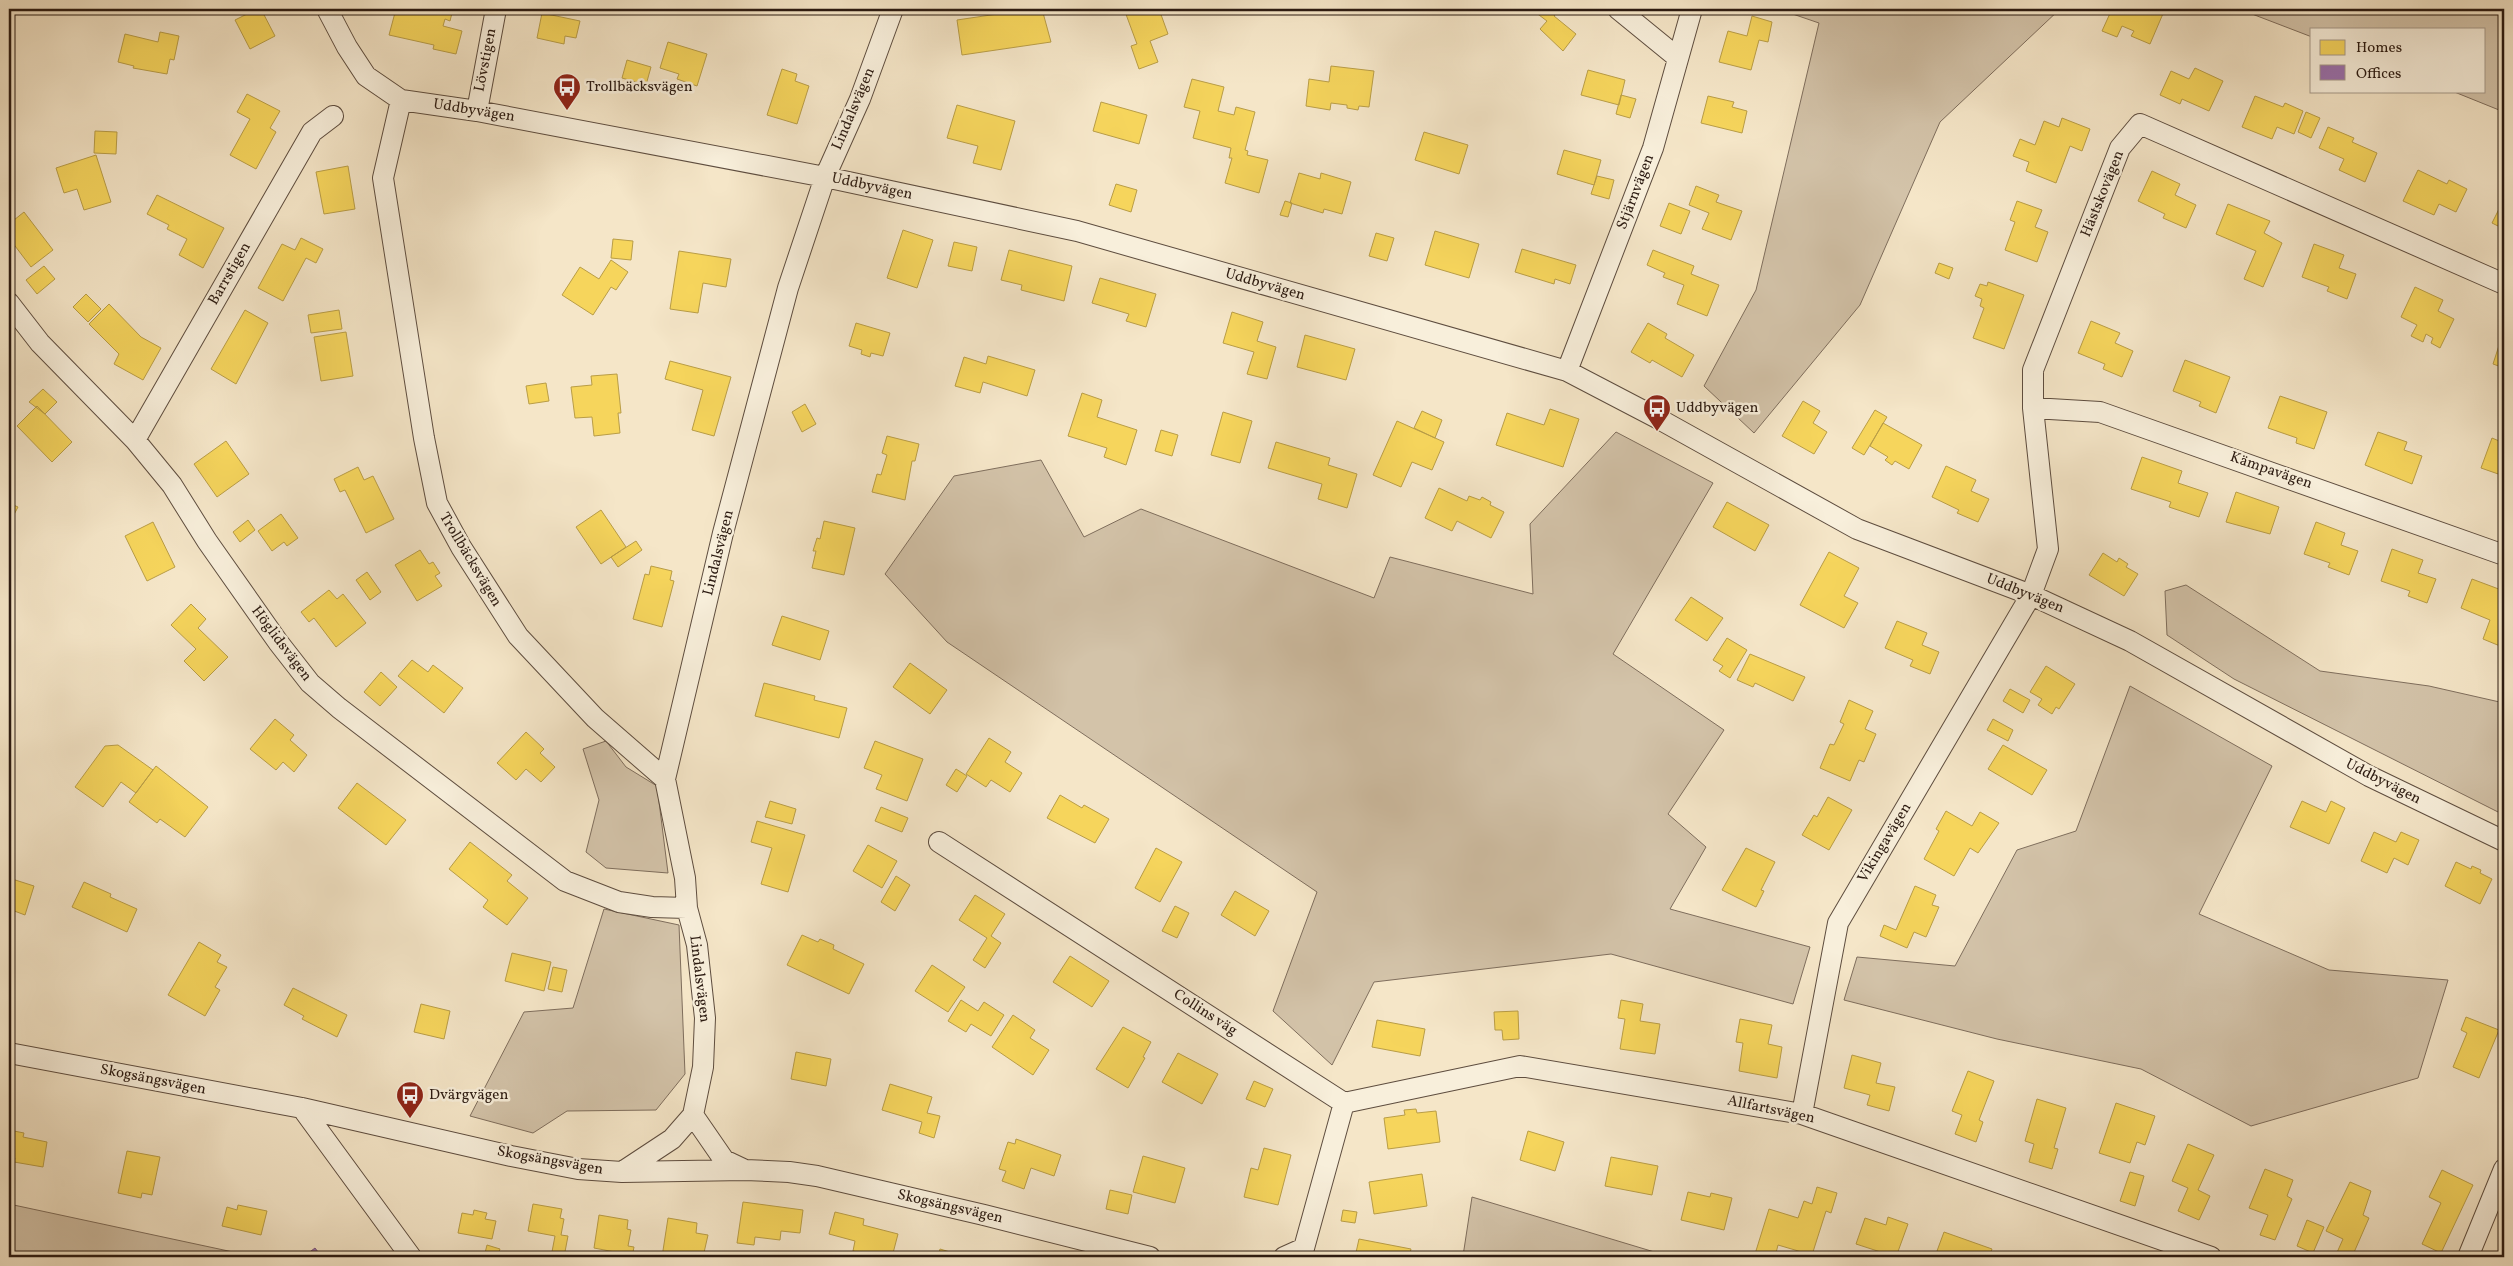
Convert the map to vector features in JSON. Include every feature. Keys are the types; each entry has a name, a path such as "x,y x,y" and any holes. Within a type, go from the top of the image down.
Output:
{"street":[{"path":"327,9 366,76 401,100"},
{"name":"Lövstigen","path":"476,111 496,9"},
{"name":"Lindalsvägen","path":"622,1172 672,1139 693,1115 703,1067 706,1018 697,944 687,908 685,878 665,779 723,533 788,288 825,177 860,98 893,9"},
{"path":"1618,9 1678,58"},
{"name":"Stjärnvägen","path":"1567,371 1653,148 1692,9"},
{"name":"Uddbyvägen","path":"401,100 476,111 825,177 1078,231 1567,371 1659,419 1857,529 2031,595 2130,641 2369,776 2504,841"},
{"name":"Trollbäcksvägen","path":"401,100 383,178 424,438 437,503 461,547 518,636 595,718 665,779"},
{"name":"Barrstigen","path":"135,440 312,132 333,116"},
{"name":"Hästskovägen","path":"2031,595 2048,548 2032,408 2033,370 2120,148 2140,124 2504,284"},
{"name":"Höglidsvägen","path":"9,303 40,343 135,440 172,485 207,541 278,642 310,683 324,696 565,881 619,902 652,907 687,908"},
{"name":"Kämpavägen","path":"2032,408 2100,412 2504,555"},
{"name":"Vikingavägen","path":"1802,1114 1838,923 2031,595"},
{"name":"Collins väg","path":"939,842 1344,1103"},
{"name":"Skogsängsvägen","path":"9,1053 302,1108 578,1170 622,1172 745,1170 789,1172 817,1176 984,1215 1150,1257"},
{"name":"Allfartsvägen","path":"1344,1103 1520,1066 1802,1114 2212,1257"},
{"path":"1284,1257 1306,1252 1344,1103"},
{"path":"302,1108 411,1257"},
{"path":"693,1115 724,1160 745,1170"},
{"path":"2468,1257 2504,1169"}],"shaded area":[{"path":"1778,9 2060,9 1940,122 1860,305 1754,433 1704,386 1756,290 1819,23"},
{"path":"2239,9 2504,9 2504,112 2454,92 2486,92 2486,28 2310,28 2310,36"},
{"path":"1616,432 1713,483 1613,654 1724,730 1668,814 1706,847 1670,909 1810,947 1793,1004 1611,954 1374,982 1332,1065 1273,1011 1317,892 947,642 885,574 954,476 1041,460 1084,537 1141,509 1374,598 1390,557 1533,594 1530,524"},
{"path":"2186,585 2320,671 2429,686 2504,703 2504,815 2234,679 2167,635 2165,591"},
{"path":"2130,686 2272,766 2199,914 2329,970 2448,980 2418,1078 2251,1126 2141,1069 1997,1039 1844,1000 1857,957 1955,966 2017,850 2076,831"},
{"path":"606,741 626,767 657,786 668,873 606,868 586,852 599,800 583,749"},
{"path":"604,909 679,925 685,1074 656,1110 567,1111 533,1133 470,1116 524,1012 573,1008"},
{"path":"1472,1197 1671,1257 1463,1256"},
{"path":"9,1204 247,1255 248,1257 9,1257"}],"building: Homes":[{"path":"257,9 261,9 275,36 250,49 235,20"},
{"path":"396,9 453,9 450,21 445,19 443,26 462,31 456,54 433,49 434,45 389,35"},
{"path":"1042,9 1051,42 962,55 957,20"},
{"path":"1124,9 1159,9 1168,34 1150,41 1158,62 1139,69 1131,46 1137,44"},
{"path":"1531,9 1560,9 1554,16 1576,34 1563,51 1540,29 1547,21"},
{"path":"2112,9 2165,9 2150,44 2131,36 2134,31 2122,26 2117,37 2102,31"},
{"path":"542,13 580,21 576,38 565,36 564,44 537,38"},
{"path":"1752,16 1772,22 1768,42 1759,40 1751,70 1719,62 1728,31 1747,36"},
{"path":"160,32 179,36 174,60 170,59 167,74 133,68 134,66 118,62 125,34 158,42"},
{"path":"668,42 707,54 697,86 677,79 679,74 660,68"},
{"path":"627,60 651,67 646,85 622,78"},
{"path":"1331,66 1374,71 1369,107 1359,106 1358,110 1347,108 1347,105 1331,103 1330,110 1306,106 1309,79 1329,82"},
{"path":"2195,68 2223,81 2209,111 2182,99 2180,104 2160,95 2171,71 2189,79"},
{"path":"782,69 797,74 795,81 809,86 797,124 767,115"},
{"path":"1588,70 1625,80 1619,105 1581,95"},
{"path":"1192,79 1224,87 1218,111 1234,115 1236,107 1255,112 1245,150 1248,151 1247,155 1268,160 1259,193 1225,183 1232,158 1229,158 1231,148 1193,138 1200,111 1184,107"},
{"path":"247,94 280,111 270,128 276,132 256,169 230,155 250,119 237,112"},
{"path":"1621,95 1636,99 1630,118 1616,114"},
{"path":"1708,96 1734,102 1732,107 1747,111 1742,133 1701,123"},
{"path":"2255,96 2283,107 2285,103 2303,111 2294,134 2277,127 2272,139 2242,127"},
{"path":"1101,102 1147,115 1139,144 1093,131"},
{"path":"957,105 1015,121 1001,170 973,163 978,146 947,138"},
{"path":"2306,112 2320,118 2311,138 2298,132"},
{"path":"2062,118 2090,129 2082,151 2070,146 2056,183 2026,171 2029,162 2013,156 2020,139 2035,145 2044,121 2059,127"},
{"path":"2328,127 2354,138 2352,142 2377,153 2365,182 2339,170 2344,159 2319,148"},
{"path":"95,131 117,132 116,154 94,153"},
{"path":"1424,132 1468,145 1459,174 1415,160"},
{"path":"1564,150 1601,160 1594,185 1557,174"},
{"path":"96,155 111,202 84,210 77,189 64,193 56,168"},
{"path":"348,166 355,209 324,214 316,172"},
{"path":"2418,170 2447,184 2449,180 2467,189 2456,212 2439,204 2434,215 2403,201"},
{"path":"2152,171 2180,184 2175,195 2196,205 2186,228 2163,218 2165,214 2138,201"},
{"path":"1299,173 1320,179 1321,173 1351,182 1342,214 1324,209 1323,213 1290,203"},
{"path":"1597,176 1614,180 1609,199 1591,194"},
{"path":"1116,184 1137,190 1131,212 1109,205"},
{"path":"1696,186 1719,195 1716,202 1742,211 1731,240 1702,229 1709,213 1689,205"},
{"path":"157,195 224,228 203,268 179,255 187,239 167,229 169,225 147,214"},
{"path":"2504,199 2504,229 2492,223"},
{"path":"1285,201 1292,203 1288,217 1280,215"},
{"path":"2017,201 2042,210 2035,227 2048,232 2037,262 2005,250 2015,222 2010,220"},
{"path":"1669,203 1690,211 1681,234 1660,226"},
{"path":"2228,204 2270,221 2264,233 2282,243 2263,287 2244,279 2256,251 2216,234"},
{"path":"24,212 53,250 31,267 9,238 9,224"},
{"path":"903,230 933,240 917,288 887,278"},
{"path":"1435,231 1479,244 1469,278 1425,265"},
{"path":"1376,233 1394,238 1387,261 1369,256"},
{"path":"301,238 323,249 316,263 306,258 283,301 258,288 282,244 295,250"},
{"path":"613,239 633,241 631,260 611,258"},
{"path":"954,242 977,247 972,271 948,266"},
{"path":"2314,244 2344,255 2339,268 2356,274 2347,299 2327,291 2329,287 2302,277"},
{"path":"1522,249 1576,265 1570,284 1555,279 1554,284 1515,272"},
{"path":"1009,250 1072,266 1064,301 1021,290 1022,285 1001,280"},
{"path":"1653,250 1694,266 1691,274 1719,285 1707,316 1677,304 1684,285 1663,277 1665,273 1647,265"},
{"path":"679,251 731,259 726,287 703,283 698,313 670,309"},
{"path":"611,260 628,272 616,290 611,287 593,315 562,295 580,267 599,279"},
{"path":"1939,263 1953,268 1949,279 1935,273"},
{"path":"44,266 55,279 37,294 26,280"},
{"path":"1100,278 1156,294 1146,327 1126,321 1129,314 1092,303"},
{"path":"1988,282 2024,295 2004,349 1973,338 1984,308 1980,306 1982,299 1975,296 1980,284 1987,286"},
{"path":"2415,287 2443,300 2438,311 2454,319 2440,348 2431,343 2433,338 2426,334 2423,342 2411,336 2417,325 2401,317"},
{"path":"86,294 101,309 88,322 73,307"},
{"path":"109,304 141,337 161,348 143,380 114,364 119,354 89,324"},
{"path":"245,310 268,323 236,384 211,369"},
{"path":"339,310 342,329 311,333 308,315"},
{"path":"1232,312 1263,322 1257,341 1276,347 1267,379 1247,374 1254,352 1223,343"},
{"path":"2091,321 2120,333 2115,343 2133,351 2122,377 2103,369 2105,364 2078,353"},
{"path":"856,323 890,333 883,356 871,353 870,357 861,354 862,350 849,346"},
{"path":"1648,323 1667,334 1665,338 1694,355 1682,377 1652,360 1650,363 1631,352"},
{"path":"346,332 353,376 321,381 314,337"},
{"path":"2504,333 2504,368 2493,364"},
{"path":"1305,335 1355,349 1346,380 1297,367"},
{"path":"988,356 1035,370 1027,396 983,382 980,393 955,386 964,357 986,364"},
{"path":"2185,360 2230,377 2216,413 2199,406 2201,402 2173,391"},
{"path":"670,361 731,377 714,436 692,430 703,390 665,379"},
{"path":"617,374 621,413 618,413 620,433 594,436 592,417 575,418 571,387 592,385 591,376"},
{"path":"546,383 549,401 529,404 526,386"},
{"path":"43,389 57,402 45,414 29,402"},
{"path":"1082,393 1102,400 1097,417 1137,430 1126,465 1104,457 1107,448 1068,436"},
{"path":"2280,396 2327,412 2314,449 2296,443 2297,438 2268,428"},
{"path":"1803,401 1820,411 1813,423 1827,432 1814,454 1782,436"},
{"path":"805,404 816,424 802,432 792,412"},
{"path":"37,406 72,442 52,462 17,426"},
{"path":"1550,409 1579,419 1563,467 1496,445 1507,413 1544,425"},
{"path":"1875,410 1887,417 1864,455 1852,448"},
{"path":"1422,411 1442,420 1435,438 1414,428"},
{"path":"1223,412 1252,421 1240,463 1211,455"},
{"path":"1397,421 1444,442 1432,470 1412,462 1401,487 1373,475"},
{"path":"1883,423 1922,445 1909,469 1895,461 1892,465 1885,460 1888,457 1870,446"},
{"path":"1161,430 1178,435 1172,456 1155,451"},
{"path":"2378,432 2407,442 2404,450 2422,456 2412,484 2365,465"},
{"path":"887,436 919,444 915,461 912,461 905,500 872,492 877,474 881,475 887,455 882,453"},
{"path":"2492,438 2504,443 2504,476 2481,468"},
{"path":"226,441 249,474 217,497 194,464"},
{"path":"1276,442 1330,458 1328,465 1357,474 1347,508 1318,499 1322,484 1268,468"},
{"path":"2142,457 2182,471 2178,483 2208,493 2199,517 2169,507 2171,502 2131,489"},
{"path":"1946,466 1976,480 1971,491 1989,499 1978,522 1957,513 1959,510 1932,497"},
{"path":"358,467 364,480 373,476 394,519 366,533 345,490 340,492 334,479"},
{"path":"1439,488 1467,501 1469,496 1480,500 1482,497 1491,502 1490,505 1504,512 1491,538 1457,521 1452,531 1425,518"},
{"path":"2236,492 2279,507 2270,534 2226,522"},
{"path":"1727,502 1769,525 1755,551 1713,527"},
{"path":"9,503 18,507 9,524"},
{"path":"601,510 626,547 601,564 576,527"},
{"path":"281,514 298,538 287,546 284,542 272,551 258,531"},
{"path":"248,520 255,530 240,542 233,532"},
{"path":"824,521 855,528 844,575 812,568 816,551 813,551 817,538 820,539"},
{"path":"153,522 175,567 147,581 125,536"},
{"path":"2316,522 2345,533 2341,545 2358,551 2349,575 2328,567 2330,563 2304,554"},
{"path":"636,541 642,550 618,567 611,557"},
{"path":"2392,549 2423,560 2418,573 2436,579 2427,603 2408,596 2410,591 2381,581"},
{"path":"420,550 429,564 433,562 440,573 435,576 442,586 417,601 395,565"},
{"path":"1829,552 1859,568 1844,596 1858,603 1844,628 1800,605"},
{"path":"2103,553 2117,562 2119,558 2128,564 2126,567 2138,574 2124,596 2089,575"},
{"path":"651,566 672,571 670,580 674,581 662,627 633,619 645,574 649,575"},
{"path":"367,572 381,592 370,600 356,580"},
{"path":"2472,579 2504,591 2504,635 2500,646 2483,639 2490,620 2461,608"},
{"path":"329,590 337,599 343,594 366,623 336,647 314,618 309,622 301,612"},
{"path":"1691,597 1723,618 1707,641 1675,620"},
{"path":"191,604 206,619 198,628 228,657 204,681 184,661 196,649 171,625"},
{"path":"782,616 829,631 820,660 772,645"},
{"path":"1897,621 1927,633 1922,645 1939,652 1930,674 1910,666 1913,660 1885,648"},
{"path":"1727,638 1747,650 1730,678 1719,671 1723,666 1713,660"},
{"path":"1750,654 1805,677 1793,701 1755,683 1753,687 1737,680"},
{"path":"412,660 428,672 433,665 463,688 444,713 398,676"},
{"path":"910,663 947,690 930,714 893,687"},
{"path":"2046,666 2075,684 2059,709 2056,707 2052,714 2038,705 2042,699 2030,692"},
{"path":"381,672 397,687 380,706 364,692"},
{"path":"764,683 815,696 814,700 847,708 839,738 755,716"},
{"path":"2010,689 2030,700 2023,713 2003,701"},
{"path":"1849,700 1873,711 1865,729 1876,734 1864,762 1859,760 1850,781 1820,768 1830,744 1834,745 1844,724 1840,722"},
{"path":"275,719 294,735 290,740 307,755 294,772 283,762 276,770 250,749"},
{"path":"1993,719 2013,730 2008,741 1987,730"},
{"path":"526,732 544,749 540,753 555,767 541,782 526,769 516,780 497,763"},
{"path":"989,738 1011,752 1005,762 1022,773 1010,792 991,780 986,787 966,774"},
{"path":"875,741 923,759 907,801 876,789 882,775 864,768"},
{"path":"118,745 153,770 136,793 121,782 103,807 75,787 105,746"},
{"path":"2003,745 2047,770 2032,795 1988,769"},
{"path":"156,766 208,807 185,837 160,819 157,823 129,802"},
{"path":"956,769 967,776 957,792 946,785"},
{"path":"357,783 406,820 386,845 338,808"},
{"path":"1060,795 1082,808 1084,805 1109,819 1095,843 1047,818"},
{"path":"1828,797 1852,810 1829,850 1802,835 1814,815 1817,817"},
{"path":"770,801 796,809 792,824 765,817"},
{"path":"2302,801 2326,812 2331,801 2345,808 2329,844 2290,827"},
{"path":"881,807 908,818 902,832 875,821"},
{"path":"1946,811 1972,826 1980,812 1999,823 1978,853 1970,848 1954,876 1924,859 1939,831 1936,829"},
{"path":"757,821 805,835 788,892 761,884 772,848 751,842"},
{"path":"2374,832 2396,842 2401,832 2419,840 2408,865 2394,858 2387,873 2361,861"},
{"path":"470,842 512,875 507,881 528,898 507,925 483,907 488,900 449,869"},
{"path":"868,845 897,861 882,888 853,871"},
{"path":"1156,848 1182,862 1160,902 1135,888"},
{"path":"1746,848 1775,862 1761,890 1764,891 1756,907 1722,890"},
{"path":"2456,862 2471,869 2472,866 2481,870 2480,873 2492,879 2480,904 2445,886"},
{"path":"896,876 910,885 895,911 881,902"},
{"path":"9,878 34,886 25,915 9,909"},
{"path":"84,882 111,894 110,897 137,909 127,932 72,907"},
{"path":"1915,886 1936,895 1932,905 1939,907 1926,937 1914,932 1907,948 1880,936 1884,925 1896,930"},
{"path":"1235,891 1269,911 1255,936 1221,915"},
{"path":"975,895 1005,914 991,936 1001,943 985,968 973,960 987,938 959,920"},
{"path":"1175,906 1189,913 1177,938 1162,931"},
{"path":"802,935 818,942 820,939 834,945 833,949 864,964 849,994 787,965"},
{"path":"199,942 221,955 217,962 227,967 215,987 220,990 205,1016 168,995"},
{"path":"512,953 551,962 544,991 505,981"},
{"path":"1070,956 1109,981 1092,1007 1053,982"},
{"path":"932,965 965,987 948,1012 915,991"},
{"path":"553,967 567,970 562,992 548,989"},
{"path":"293,988 347,1015 337,1037 302,1019 304,1016 284,1005"},
{"path":"961,1000 978,1011 984,1002 1004,1015 991,1036 971,1024 966,1032 948,1021"},
{"path":"1621,1000 1643,1004 1640,1021 1660,1024 1655,1054 1620,1049 1625,1019 1618,1018"},
{"path":"421,1004 450,1011 444,1039 414,1032"},
{"path":"1518,1011 1519,1039 1503,1040 1502,1030 1495,1030 1494,1012"},
{"path":"1013,1015 1035,1030 1030,1038 1049,1050 1033,1075 992,1047"},
{"path":"2466,1017 2499,1030 2479,1078 2453,1067 2467,1033 2461,1030"},
{"path":"1740,1019 1772,1025 1768,1044 1782,1047 1777,1078 1739,1071 1743,1043 1736,1042"},
{"path":"1377,1020 1425,1029 1420,1056 1372,1047"},
{"path":"1123,1027 1151,1042 1143,1057 1145,1058 1128,1088 1096,1069"},
{"path":"796,1052 831,1059 826,1086 791,1079"},
{"path":"1178,1053 1218,1074 1202,1104 1162,1082"},
{"path":"1852,1055 1881,1063 1876,1083 1895,1087 1889,1111 1867,1105 1870,1095 1844,1088"},
{"path":"1968,1071 1994,1081 1979,1120 1983,1122 1976,1142 1955,1134 1962,1115 1952,1111"},
{"path":"1254,1081 1273,1089 1265,1107 1246,1099"},
{"path":"890,1084 932,1097 927,1113 940,1116 934,1138 919,1133 922,1122 882,1110"},
{"path":"2037,1099 2066,1108 2054,1148 2058,1149 2052,1169 2029,1162 2034,1144 2025,1141"},
{"path":"2116,1103 2155,1116 2145,1145 2137,1142 2130,1163 2099,1153"},
{"path":"1416,1109 1417,1113 1436,1111 1440,1142 1388,1149 1384,1118 1405,1115 1404,1110"},
{"path":"9,1130 24,1133 23,1137 47,1142 43,1167 14,1162 15,1158 9,1157"},
{"path":"1528,1131 1564,1142 1555,1171 1520,1160"},
{"path":"1016,1139 1061,1155 1054,1176 1031,1168 1024,1189 1002,1181 1006,1171 999,1169 1008,1142 1015,1144"},
{"path":"2188,1144 2214,1155 2198,1190 2210,1196 2199,1220 2178,1211 2188,1188 2172,1181"},
{"path":"1264,1148 1291,1155 1278,1205 1244,1197 1251,1168 1258,1170"},
{"path":"127,1151 160,1157 152,1195 142,1193 141,1198 118,1193"},
{"path":"1143,1156 1185,1168 1175,1203 1133,1192"},
{"path":"1611,1157 1658,1166 1652,1195 1605,1186"},
{"path":"2265,1169 2293,1180 2287,1196 2292,1199 2275,1240 2260,1235 2268,1215 2249,1208"},
{"path":"2442,1170 2473,1185 2441,1253 2422,1244 2441,1203 2429,1197"},
{"path":"2130,1172 2144,1176 2135,1206 2120,1201"},
{"path":"1422,1174 1427,1206 1374,1214 1369,1182"},
{"path":"2350,1182 2371,1191 2363,1215 2369,1218 2352,1257 2335,1257 2343,1239 2326,1231"},
{"path":"1817,1187 1837,1193 1831,1213 1826,1211 1812,1255 1778,1245 1775,1257 1755,1254 1769,1209 1798,1218 1804,1201 1812,1204"},
{"path":"1110,1190 1132,1195 1128,1214 1106,1209"},
{"path":"1688,1192 1710,1197 1711,1193 1732,1198 1724,1230 1681,1220"},
{"path":"743,1202 803,1210 800,1233 781,1231 780,1240 755,1237 754,1245 737,1243"},
{"path":"533,1204 562,1209 560,1218 564,1219 561,1235 568,1236 564,1257 551,1257 555,1236 528,1231"},
{"path":"238,1205 267,1211 261,1235 222,1226 227,1207 237,1210"},
{"path":"474,1210 487,1213 485,1219 496,1221 492,1239 458,1233 462,1213 473,1215"},
{"path":"1343,1210 1357,1212 1355,1223 1341,1221"},
{"path":"835,1212 864,1219 863,1225 898,1234 892,1257 880,1257 853,1251 855,1241 829,1234"},
{"path":"599,1215 628,1220 627,1229 631,1230 628,1246 634,1247 632,1257 619,1257 620,1253 594,1248"},
{"path":"1888,1217 1908,1224 1896,1257 1856,1244 1865,1218 1886,1225"},
{"path":"668,1218 697,1223 696,1233 708,1235 703,1257 662,1257"},
{"path":"2307,1220 2324,1227 2313,1253 2297,1246"},
{"path":"1944,1232 1992,1249 1989,1257 1955,1257 1937,1251"},
{"path":"1359,1239 1411,1249 1409,1257 1355,1257"},
{"path":"487,1245 500,1249 497,1257 484,1257"},
{"path":"940,1249 960,1255 959,1257 938,1257"}],"building: Offices":[{"path":"315,1248 322,1257 303,1257"}],"place":[{"name":"Trollbäcksvägen","path":"567,111"},
{"name":"Uddbyvägen","path":"1657,432"},
{"name":"Dvärgvägen","path":"410,1119"}]}
